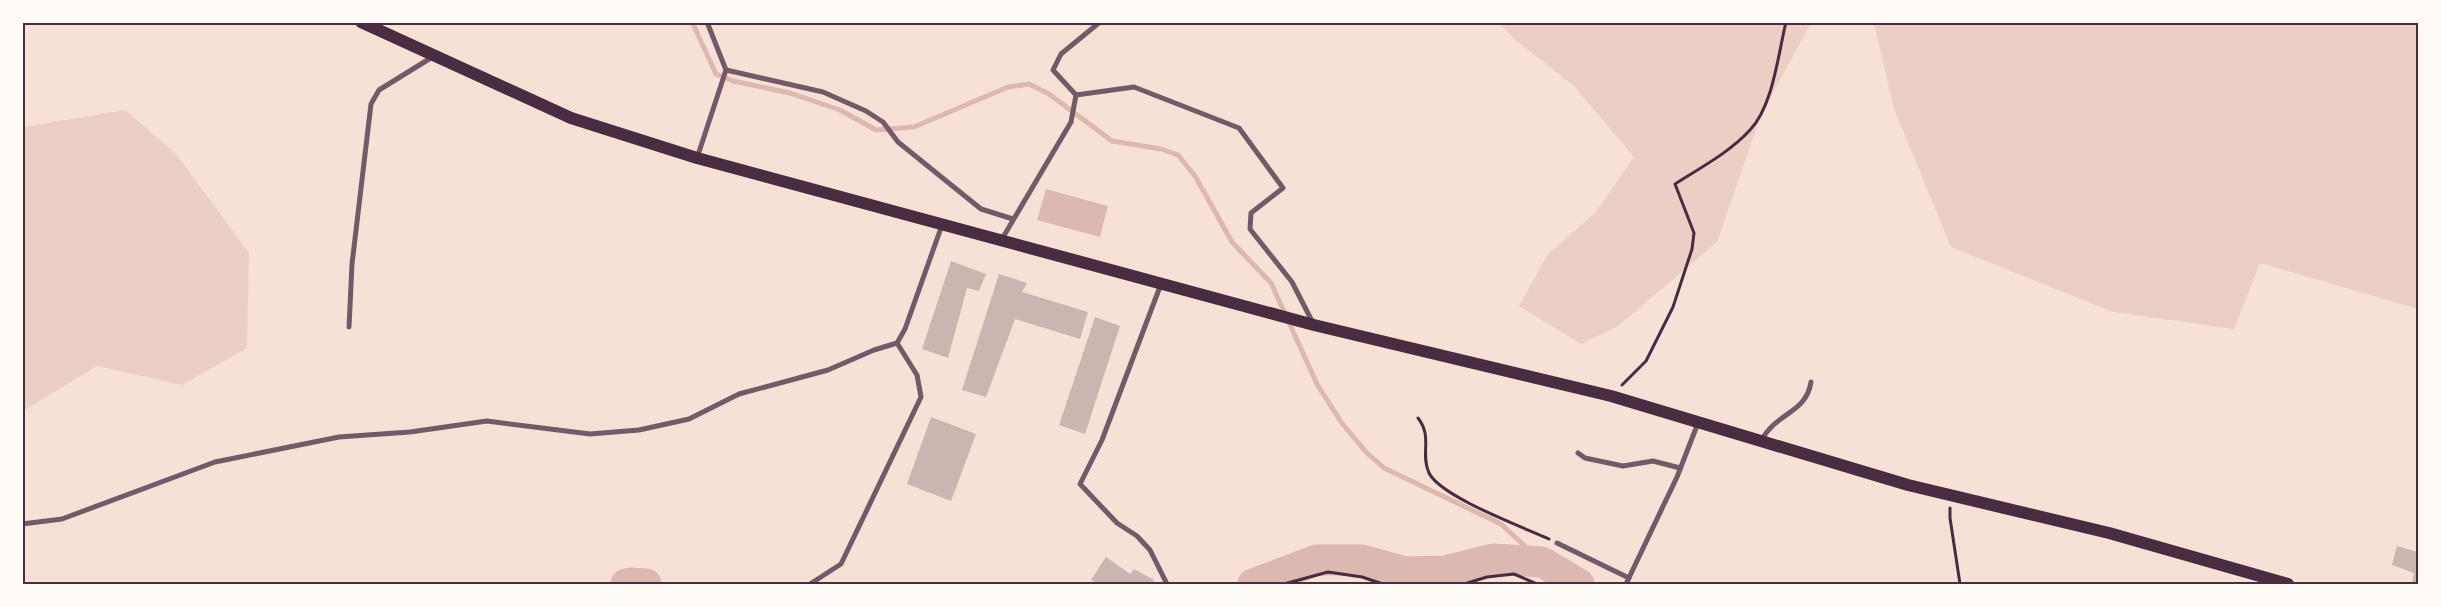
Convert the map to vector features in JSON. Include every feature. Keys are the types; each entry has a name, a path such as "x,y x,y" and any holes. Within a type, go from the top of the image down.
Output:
{"main road":[{"path":"361,22 571,118 697,158 1301,321 1611,396 1908,485 2109,533 2288,584"}],"street":[{"path":"697,158 726,70 706,22"},
{"path":"1076,95 1053,70 1061,54 1100,22"},
{"path":"349,328 352,264 371,104 379,90 434,56"},
{"path":"726,70 823,92 866,112 883,122 898,142 981,209 1013,219"},
{"path":"1076,95 1134,87 1239,128 1283,188 1251,213 1250,229 1292,282 1314,324"},
{"path":"1000,241 1071,122 1076,95"},
{"path":"22,524 62,519 215,462 339,437 410,432 487,421 590,434 639,430 689,419 739,394 828,370 874,350 897,343 905,329 942,224"},
{"path":"1161,284 1102,440 1080,484 1117,523 1136,536 1150,550 1167,584"},
{"path":"810,584 841,564 922,397 917,375 897,343"},
{"path":"1761,441 1768,428 1802,404 1809,394 1811,382"},
{"path":"1626,584 1680,468 1698,422"},
{"path":"1578,454 1584,458 1622,466 1654,461 1680,468"},
{"path":"1556,543 1629,578"}],"path":[{"path":"1611,396 1646,361 1673,307 1692,249 1694,233 1675,184 1718,156 1750,130 1767,102 1786,22"},
{"path":"1418,418 1427,434 1427,467 1432,477 1453,495 1556,543"},
{"path":"1951,495 1950,518 1960,584"},
{"path":"1284,584 1328,572 1362,577 1383,584"},
{"path":"1464,584 1487,577 1514,574 1537,584"}],"shaded area":[{"path":"1499,23 1811,23 1761,115 1717,242 1617,327 1581,344 1519,306 1548,254 1595,213 1634,157 1574,86 1513,38"},
{"path":"1874,23 2418,23 2418,309 2260,263 2234,329 2113,312 1951,247 1894,109"},
{"path":"125,110 176,154 249,253 247,348 182,385 97,366 23,411 23,127"},
{"path":"1046,189 1108,206 1100,237 1037,220"}],"building":[{"path":"951,261 986,274 979,291 967,288 948,358 922,349"},
{"path":"999,274 1027,283 1022,292 1088,312 1080,339 1015,319 986,397 962,390"},
{"path":"1095,317 1120,326 1085,434 1059,425"},
{"path":"931,417 976,434 951,501 907,484"},
{"path":"2397,546 2418,552 2418,584 2412,584 2414,573 2392,565"},
{"path":"1106,557 1130,574 1134,569 1154,580 1152,584 1099,584 1091,580"}],"waterway":[{"path":"692,22 716,74 733,81 790,93 840,110 876,130 914,127 1008,87 1029,84 1049,94 1112,141 1161,149 1178,155 1195,176 1232,242 1271,283 1317,384 1341,422 1366,452 1384,468 1501,524 1542,562"},
{"path":"1253,584 1317,560 1362,560 1405,572 1445,571 1493,559 1542,562 1579,584"},
{"path":"626,584 646,584"}]}
